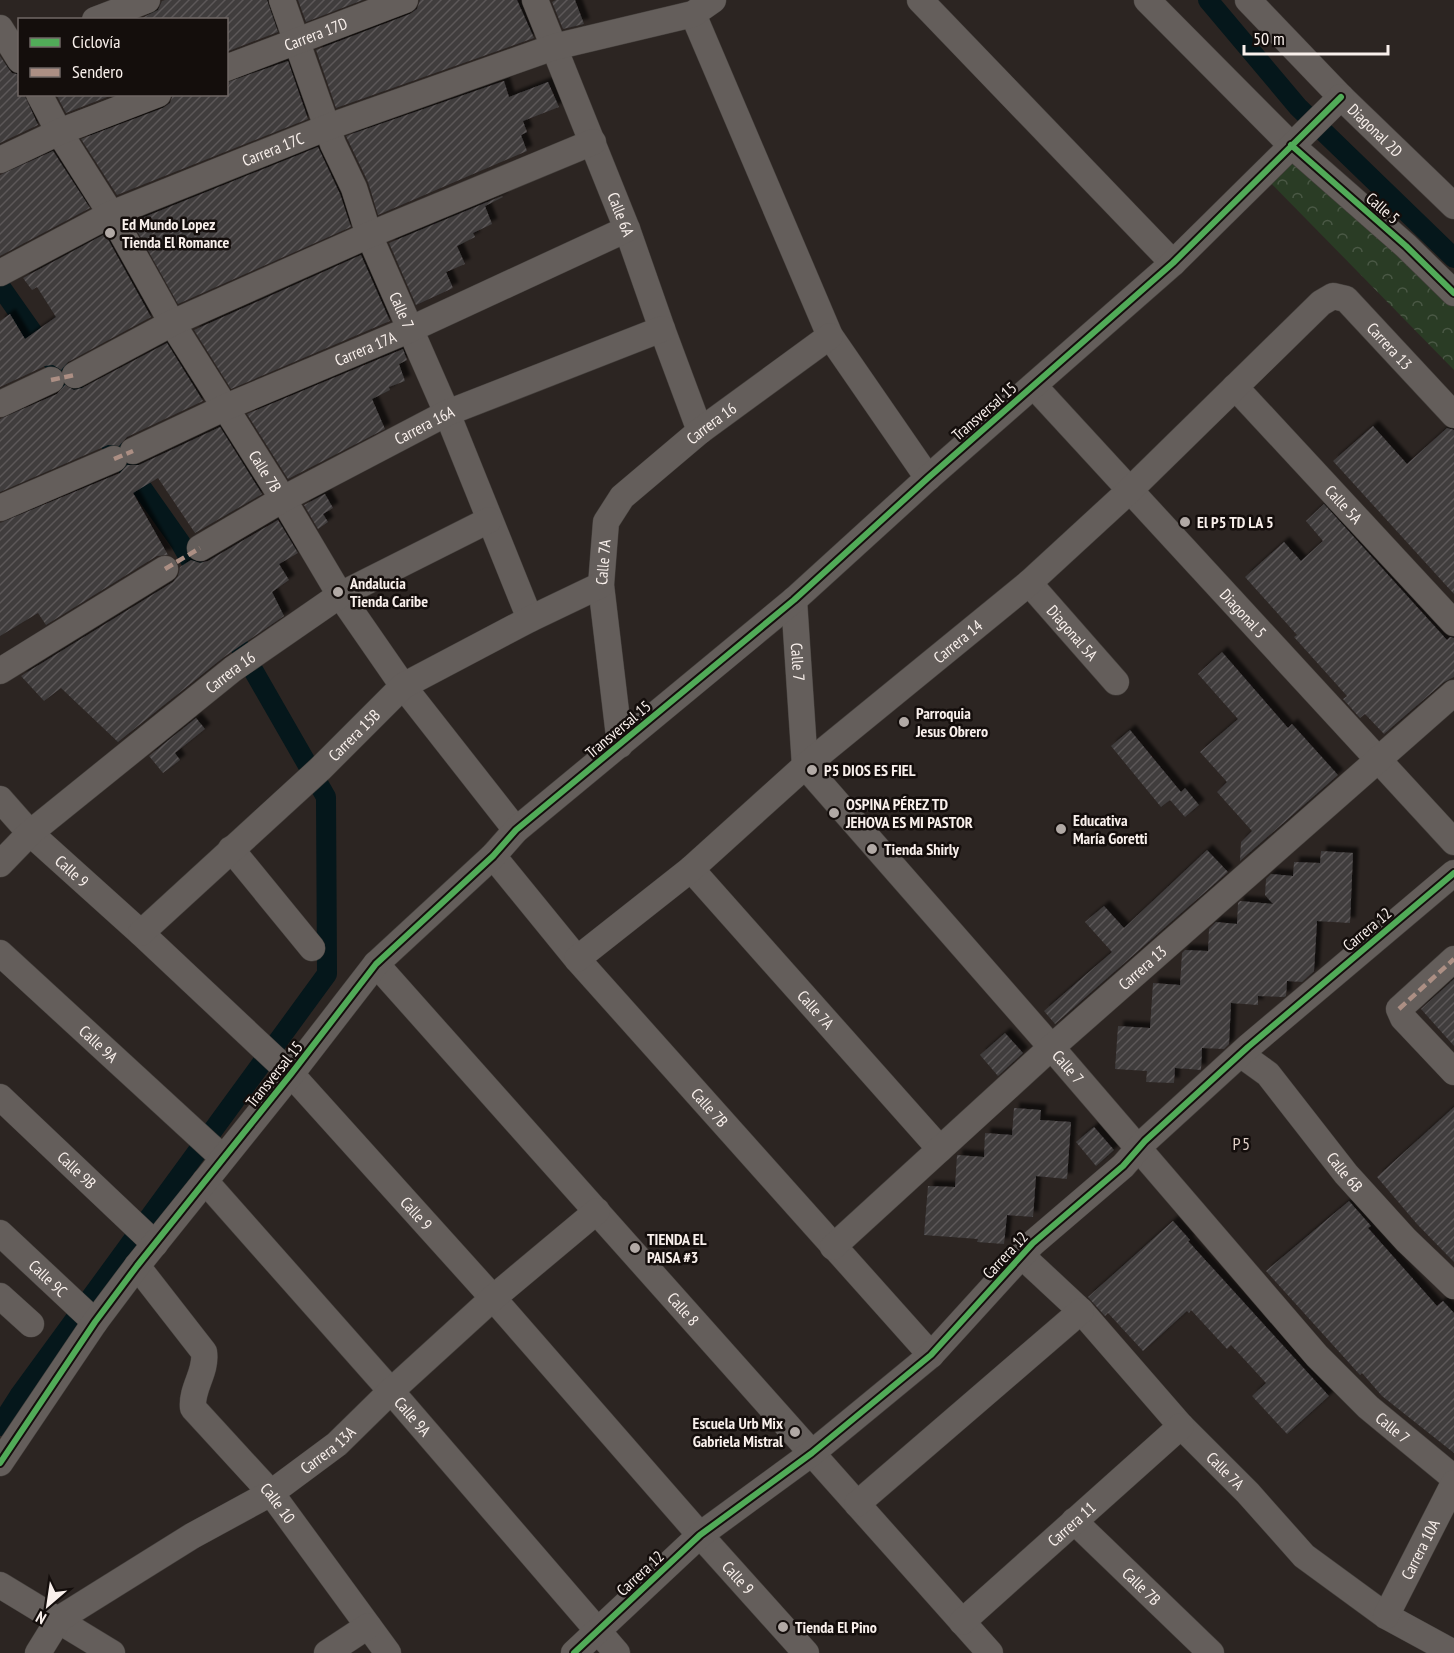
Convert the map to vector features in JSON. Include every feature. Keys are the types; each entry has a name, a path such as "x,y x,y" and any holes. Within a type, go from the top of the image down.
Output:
{"street":[{"path":"100,18 147,0"},
{"name":"Calle 7","path":"282,0 333,144 354,188 369,235 447,413 530,619"},
{"name":"Carrera 17D","path":"228,67 405,0"},
{"name":"Calle 6A","path":"535,0 627,229 700,431"},
{"path":"920,0 1173,263"},
{"name":"Calle 5","path":"1147,0 1454,293"},
{"name":"Diagonal 2D","path":"1248,0 1335,103 1454,206"},
{"path":"703,7 830,336 928,478"},
{"name":"Carrera 17C","path":"2,272 111,214 328,127 554,47 703,7"},
{"path":"0,28 13,54"},
{"name":"Calle 7B","path":"40,96 59,132 111,214 172,323 283,499 340,595 403,686 516,830"},
{"path":"0,160 59,132 153,96"},
{"name":"Transversal 15","path":"2,1454 86,1315 137,1266 145,1235 206,1181 209,1145 285,1069 376,964 493,856 516,830 794,600 928,478 1173,263 1335,103"},
{"path":"0,404 63,378 172,323 369,235 593,142"},
{"name":"Carrera 17A","path":"0,508 124,455 226,407 411,329 627,229"},
{"name":"Carrera 13","path":"1321,303 1333,296 1346,299 1454,414"},
{"name":"Carrera 14","path":"577,959 691,869 805,766 1029,583 1129,491 1321,303"},
{"name":"Carrera 16A","path":"200,548 283,499 447,413 662,329"},
{"name":"Carrera 16","path":"606,522 622,497 700,431 830,336"},
{"name":"Diagonal 5","path":"1034,386 1454,842"},
{"name":"Calle 5A","path":"1235,387 1454,623"},
{"name":"Carrera 16","path":"0,864 30,833 233,669 340,595 489,520"},
{"name":"Calle 7A","path":"606,522 601,585 620,745"},
{"path":"0,671 165,569"},
{"name":"Diagonal 5A","path":"1029,583 1116,682"},
{"name":"Carrera 15B","path":"141,933 314,775 403,686 530,619 601,585"},
{"name":"Calle 7","path":"794,600 805,766 1297,1333 1350,1391 1454,1478"},
{"name":"Carrera 13","path":"833,1247 1052,1049 1454,693"},
{"name":"Calle 9","path":"0,799 30,833 141,933 285,1069 493,1298 806,1653"},
{"path":"231,849 312,948"},
{"name":"Calle 7B","path":"493,856 577,959 931,1354"},
{"name":"Calle 7A","path":"691,869 940,1149"},
{"name":"Carrera 12","path":"573,1653 700,1535 812,1453 931,1354 1033,1243 1123,1166 1146,1158 1242,1053 1454,873"},
{"name":"Calle 9A","path":"0,953 209,1145"},
{"path":"1454,959 1399,1009 1403,1018 1454,1072"},
{"name":"Calle 8","path":"376,964 990,1653"},
{"name":"Calle 6B","path":"1242,1053 1268,1074 1346,1174 1406,1240 1454,1286"},
{"name":"Calle 9B","path":"0,1096 145,1235"},
{"name":"Calle 9A","path":"206,1181 617,1653"},
{"name":"Carrera 13A","path":"38,1653 59,1619 192,1536 271,1493 337,1444 493,1298 597,1211"},
{"name":"Calle 9C","path":"0,1233 86,1315"},
{"name":"Calle 7A","path":"1022,1256 1080,1311 1182,1426 1248,1493 1304,1556 1386,1616 1454,1653"},
{"name":"Calle 10","path":"137,1266 204,1352 206,1364 192,1399 193,1408 271,1493 388,1653"},
{"path":"0,1296 31,1324"},
{"path":"857,1504 1080,1311"},
{"name":"Carrera 11","path":"962,1622 1182,1426"},
{"name":"Carrera 10A","path":"1386,1616 1454,1483"},
{"name":"Calle 7B","path":"1074,1521 1211,1653"},
{"path":"0,1585 112,1653"},
{"path":"327,1653 368,1626"}],"green space":[{"path":"1291,145 1454,294 1454,370 1262,174"}],"building":[{"path":"267,0 278,32 228,51 228,18 142,18 158,10 162,1"},
{"path":"298,0 363,0 306,22"},
{"path":"420,0 517,0 534,38 336,108 316,50 410,14 417,9"},
{"path":"575,0 584,24 563,29 552,2"},
{"path":"0,56 12,73 18,74 18,96 25,96 38,125 0,143"},
{"path":"288,61 308,119 117,195 81,139 163,108 170,103 172,96 228,96 228,82"},
{"path":"504,81 509,97 548,82 559,107 523,121 527,132 521,135 527,151 378,215 368,182 346,136"},
{"path":"57,96 110,96 66,113"},
{"path":"318,147 340,194 351,227 178,304 132,222"},
{"path":"53,151 90,208 0,256 0,175"},
{"path":"502,196 485,206 492,224 473,233 475,237 457,246 465,264 446,272 453,288 416,305 389,243"},
{"path":"105,234 151,317 68,362 61,370 53,365 45,366 0,387 0,321 10,314 25,339 56,317 37,287 32,290 23,278"},
{"path":"361,255 390,321 231,389 194,330"},
{"path":"167,343 203,401 127,437 119,446 108,445 0,492 0,419 57,394 65,385 74,390 82,388"},
{"path":"403,349 407,360 399,364 405,381 389,387 390,390 372,399 385,429 288,479 247,414"},
{"path":"1373,426 1407,464 1447,428 1454,430 1454,594 1333,461"},
{"path":"220,427 262,494 195,533 158,478 133,493 168,555 157,556 46,625 38,613 0,636 0,523 120,473 127,465 139,465"},
{"path":"325,494 333,508 323,514 328,522 318,529 304,505"},
{"path":"1324,504 1447,640 1450,637 1454,638 1454,677 1444,682 1384,734 1365,714 1360,718 1343,699 1347,696 1294,637 1297,635 1245,577 1284,542 1301,561 1323,541 1306,521"},
{"path":"278,520 298,553 279,564 289,580 272,592 284,616 224,657 118,742 61,688 44,701 21,676 173,582 178,576 180,567 191,560 200,563 208,561"},
{"path":"1222,652 1288,728 1292,724 1338,775 1240,861 1241,842 1252,831 1217,792 1227,782 1200,752 1238,719 1198,674"},
{"path":"196,718 205,729 175,753 180,760 163,773 149,756"},
{"path":"1130,730 1181,792 1185,788 1199,805 1185,817 1170,800 1161,807 1111,746"},
{"path":"1207,850 1228,872 1055,1024 1044,1011 1112,952 1085,922 1104,906 1124,928"},
{"path":"1321,851 1353,853 1350,923 1317,921 1314,971 1302,982 1287,981 1284,997 1258,996 1258,1005 1231,1003 1229,1044 1224,1049 1202,1048 1201,1070 1175,1068 1174,1083 1146,1082 1147,1071 1115,1069 1118,1026 1150,1028 1153,983 1180,985 1182,953 1185,950 1208,951 1209,929 1216,922 1237,924 1240,901 1273,904 1265,895 1266,879 1271,874 1293,876 1294,862 1320,863"},
{"path":"1454,979 1454,1046 1421,1009"},
{"path":"1005,1033 1023,1053 998,1076 980,1055"},
{"path":"1454,1107 1454,1262 1417,1224 1377,1177"},
{"path":"1014,1108 1041,1110 1040,1120 1071,1122 1067,1179 1036,1176 1033,1217 1007,1215 1004,1244 977,1242 978,1239 924,1235 928,1186 955,1187 957,1155 984,1157 985,1133 1012,1135"},
{"path":"1094,1127 1114,1150 1096,1166 1076,1142"},
{"path":"1349,1201 1371,1226 1368,1228 1437,1306 1443,1301 1454,1313 1454,1453 1382,1396 1362,1373 1360,1375 1266,1271"},
{"path":"1173,1221 1190,1240 1188,1241 1329,1396 1287,1434 1252,1396 1266,1383 1231,1345 1227,1349 1191,1310 1189,1313 1187,1311 1143,1351 1108,1313 1105,1316 1088,1297"}],"waterway":[{"path":"1208,0 1298,107 1454,258"},
{"path":"0,286 180,542 204,584"},
{"path":"0,1426 19,1396 327,974 326,797 241,649"}],"marked path":[{"path":"51,380 75,375"},
{"path":"114,459 133,451"},
{"path":"165,569 200,548"},
{"path":"1399,1009 1454,959"}],"cycle path":[{"path":"0,1463 95,1322 137,1266 376,964 493,856 516,830 794,600 928,478 1173,263 1341,97"},
{"path":"1291,145 1406,246 1454,293"},
{"path":"574,1653 700,1535 812,1453 931,1355 1033,1243 1123,1166 1145,1141 1248,1047 1454,873"}],"place":[{"name":"Ed Mundo Lopez Tienda El Romance","path":"110,233"},
{"name":"El P5 TD LA 5","path":"1185,522"},
{"name":"Andalucia Tienda Caribe","path":"338,592"},
{"name":"Parroquia Jesus Obrero","path":"904,722"},
{"name":"P5 DIOS ES FIEL","path":"812,770"},
{"name":"OSPINA PÉREZ TD JEHOVA ES MI PASTOR","path":"834,813"},
{"name":"Educativa María Goretti","path":"1061,829"},
{"name":"Tienda Shirly","path":"872,849"},
{"name":"TIENDA EL PAISA #3","path":"635,1248"},
{"name":"Escuela Urb Mix Gabriela Mistral","path":"795,1432"},
{"name":"Tienda El Pino","path":"783,1627"}],"district":[{"name":"P5","path":"1242,1143"}]}
